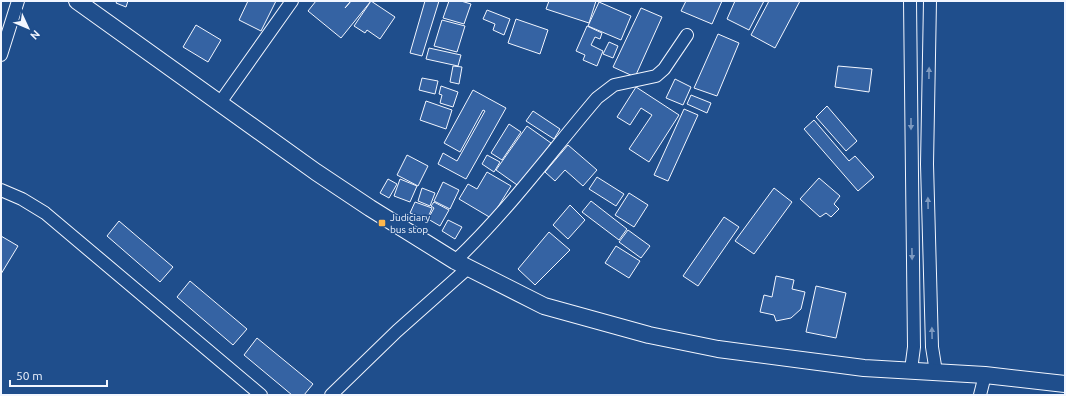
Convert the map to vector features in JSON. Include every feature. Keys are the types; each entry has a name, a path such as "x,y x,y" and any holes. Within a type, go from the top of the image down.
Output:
{"main road":[{"path":"77,1 316,172 462,264 544,306 648,335 718,349 864,368 911,370 1065,384"}],"street":[{"path":"1,55 18,1"},
{"path":"219,104 292,1"},
{"path":"910,1 914,347 911,370"},
{"path":"930,1 927,164 932,347 936,372"},
{"path":"334,394 462,264 485,232 516,197 597,98 614,85 656,76 668,65 687,35"},
{"path":"1,190 22,199 45,213 261,395"},
{"path":"980,395 985,376"}],"building":[{"path":"117,1 128,1 126,7 116,3"},
{"path":"248,1 276,1 261,31 239,20"},
{"path":"316,1 371,1 341,38 308,11"},
{"path":"371,1 395,17 380,39 367,30 365,33 354,26"},
{"path":"425,1 439,1 422,56 410,53"},
{"path":"449,1 461,1 471,4 464,24 443,18"},
{"path":"549,1 596,1 589,23 546,9"},
{"path":"686,1 722,1 712,24 681,11"},
{"path":"735,1 764,1 749,30 727,19"},
{"path":"769,1 800,1 775,48 751,35"},
{"path":"599,2 631,16 621,40 588,26"},
{"path":"641,8 662,17 635,77 613,67"},
{"path":"487,10 510,19 504,35 493,30 495,24 483,19"},
{"path":"516,19 548,30 540,54 508,43"},
{"path":"442,20 465,26 457,52 434,46"},
{"path":"196,25 221,40 208,62 183,47"},
{"path":"587,26 602,33 600,39 595,37 591,45 603,51 597,66 583,60 585,55 576,51"},
{"path":"718,34 739,43 717,96 694,88"},
{"path":"609,42 618,46 613,58 603,54"},
{"path":"429,48 461,55 458,66 426,59"},
{"path":"453,66 462,67 459,84 450,82"},
{"path":"838,66 872,69 869,92 835,87"},
{"path":"422,78 438,81 435,94 419,90"},
{"path":"675,79 691,87 683,105 666,98"},
{"path":"441,86 458,92 453,107 440,103 442,95 439,94"},
{"path":"636,87 679,115 649,162 629,149 652,115 641,108 630,125 617,117"},
{"path":"473,90 506,108 466,179 438,164 443,153 457,161 485,111 483,110 460,152 444,143"},
{"path":"691,95 711,103 707,113 687,104"},
{"path":"426,101 452,110 446,129 420,120"},
{"path":"827,106 857,141 846,151 816,117"},
{"path":"684,109 698,115 668,181 654,175"},
{"path":"533,111 560,129 554,139 526,121"},
{"path":"814,120 849,161 855,156 874,177 858,191 804,129"},
{"path":"509,124 521,132 502,160 491,153"},
{"path":"527,126 551,143 520,187 496,170"},
{"path":"568,145 597,170 583,186 565,170 555,181 545,172"},
{"path":"407,155 428,166 418,186 397,175"},
{"path":"487,155 500,162 494,172 482,164"},
{"path":"487,172 511,186 491,218 459,199 468,184 477,189"},
{"path":"597,177 624,194 616,206 589,189"},
{"path":"819,178 840,196 834,204 839,209 831,217 826,213 820,217 800,199"},
{"path":"388,179 397,184 389,198 380,193"},
{"path":"400,179 417,186 410,202 394,196"},
{"path":"443,182 459,190 450,209 434,201"},
{"path":"422,188 435,193 430,206 418,201"},
{"path":"774,188 792,202 754,254 735,241"},
{"path":"629,193 648,205 634,227 615,215"},
{"path":"591,201 627,229 619,240 582,212"},
{"path":"415,202 432,208 427,220 410,213"},
{"path":"434,202 449,210 440,226 428,219 434,208 431,206"},
{"path":"570,205 585,220 568,239 553,225"},
{"path":"724,217 739,227 698,286 683,276"},
{"path":"448,220 462,227 455,239 442,231"},
{"path":"119,221 173,267 160,282 107,236"},
{"path":"628,230 650,246 641,258 619,242"},
{"path":"549,232 570,250 535,285 518,269"},
{"path":"1,236 18,246 1,274"},
{"path":"616,246 640,261 629,278 605,263"},
{"path":"776,276 794,280 792,289 805,292 801,309 791,318 776,321 774,315 760,312 764,295 772,297"},
{"path":"190,281 247,329 233,345 177,297"},
{"path":"816,286 846,293 836,338 806,332"},
{"path":"257,338 313,384 304,395 292,395 244,355"}],"place":[{"name":"Judiciary bus stop","path":"382,223"}]}
